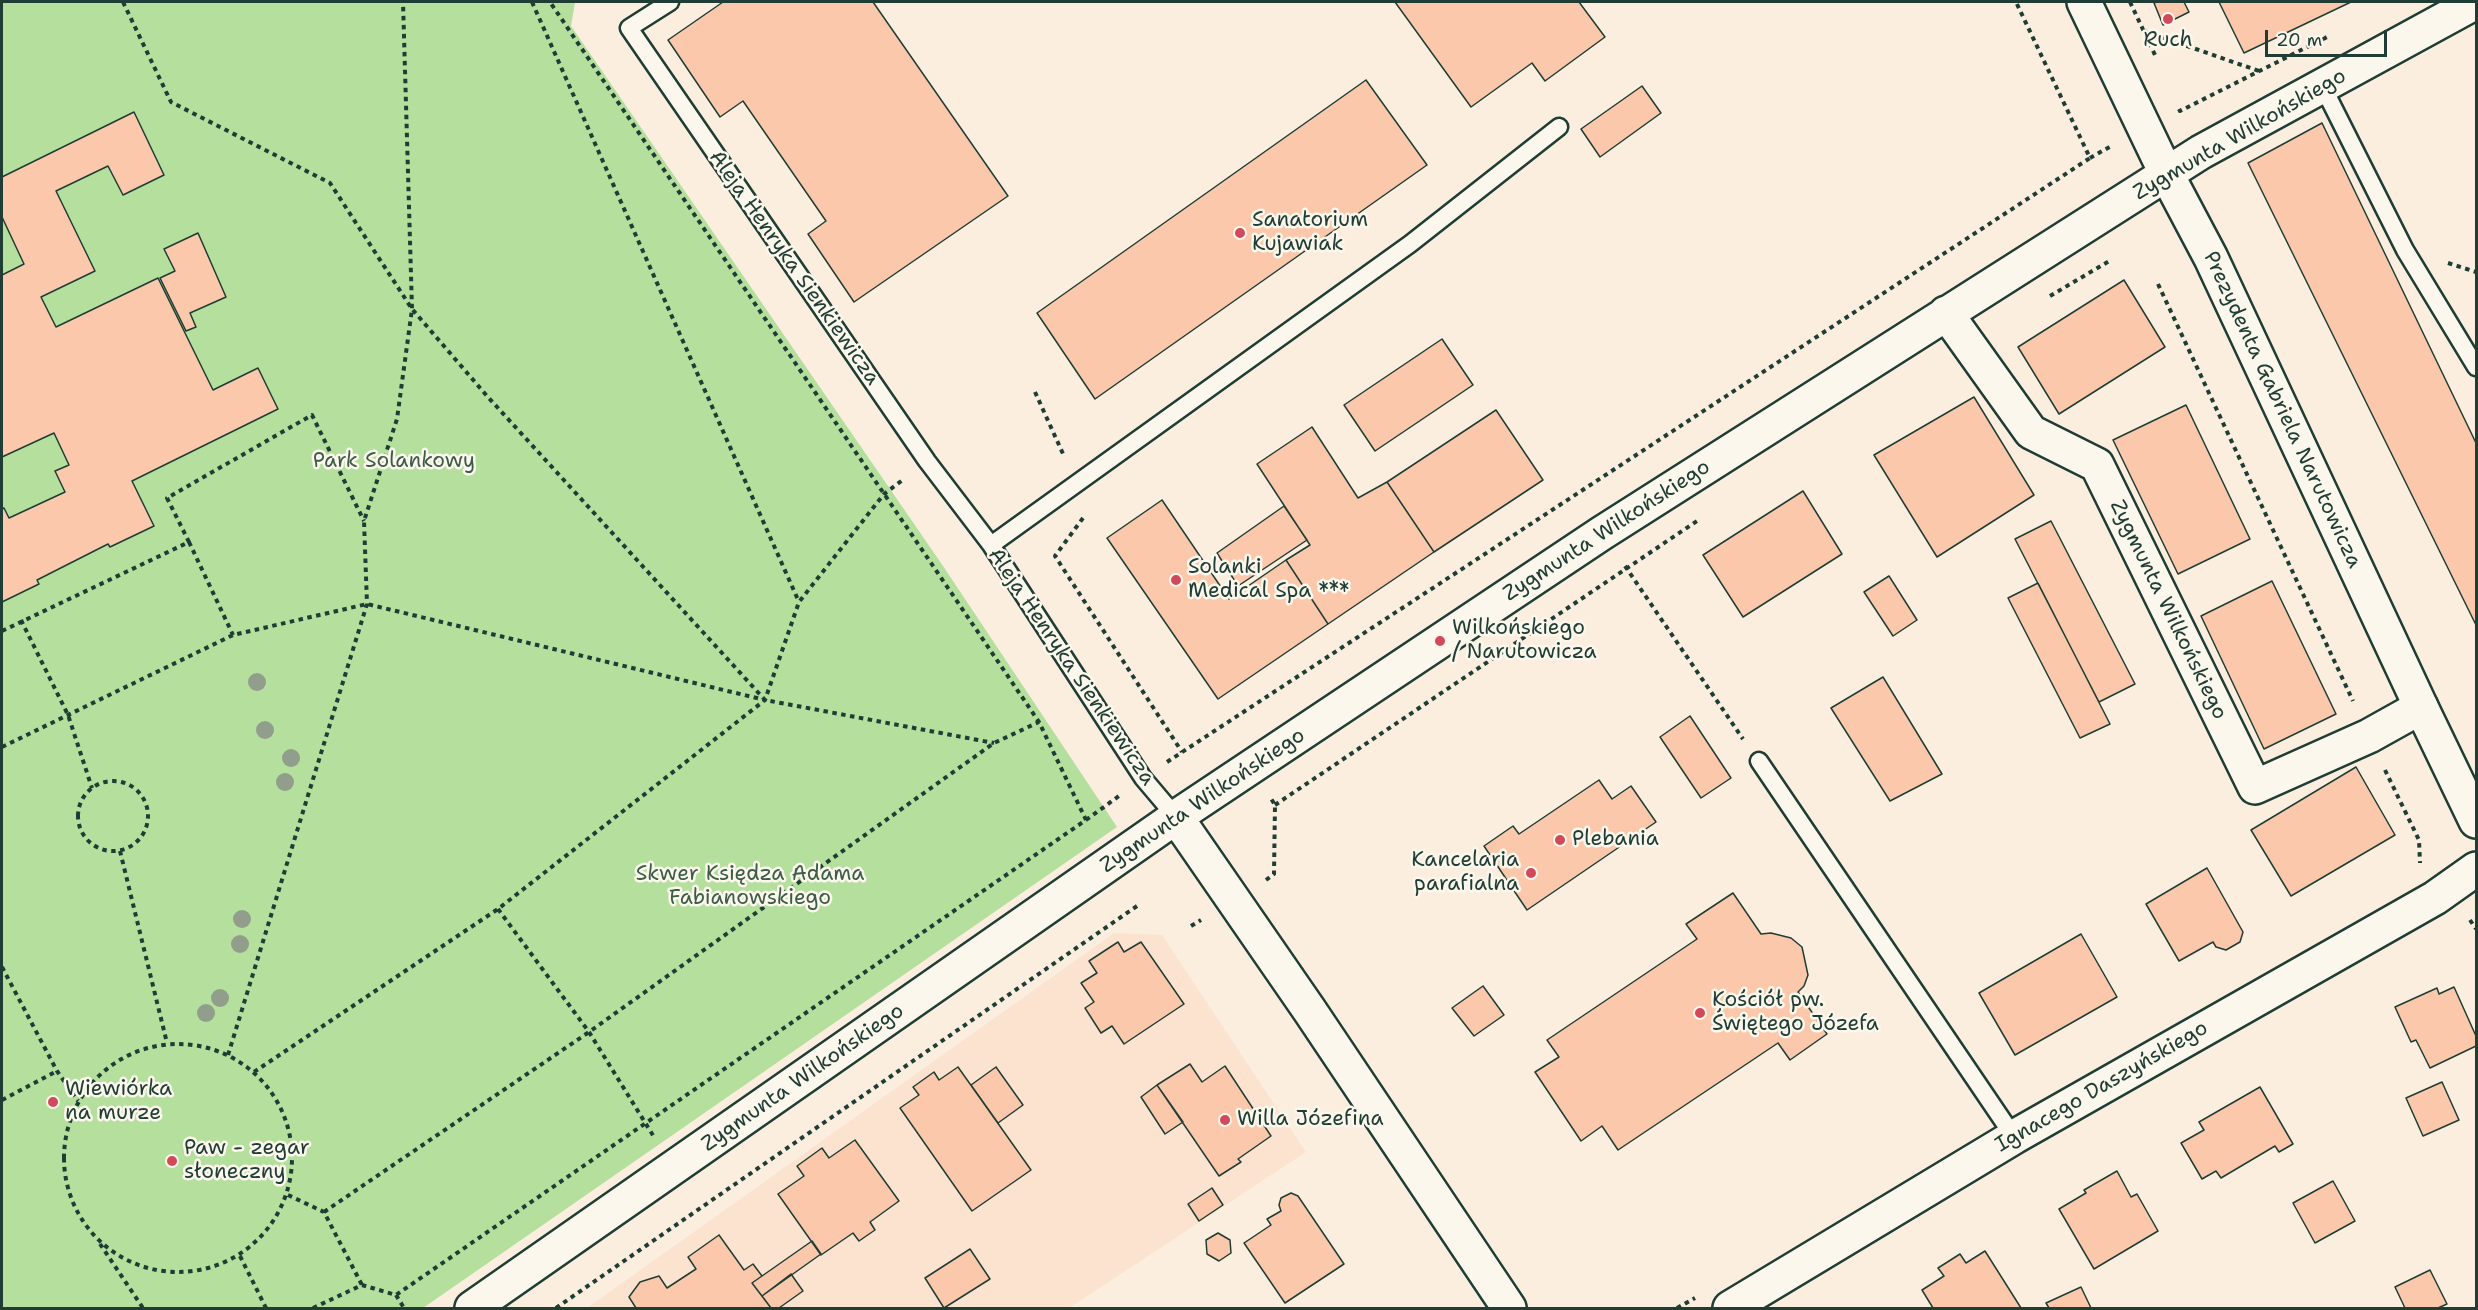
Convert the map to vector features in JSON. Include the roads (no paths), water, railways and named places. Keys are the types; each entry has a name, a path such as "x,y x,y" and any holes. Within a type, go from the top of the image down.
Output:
{"street":[{"name":"Prezydenta Gabriela Narutowicza","path":"2084,2 2166,173 2211,258 2476,821"},
{"name":"Zygmunta Wilkońskiego","path":"472,1308 1176,817 1602,533 2166,173 2476,2"},
{"name":"Zygmunta Wilkońskiego","path":"1946,313 2031,432 2097,465 2255,787 2369,736 2421,707"},
{"name":"Aleja Henryka Sienkiewicza","path":"1176,817 1310,1011 1509,1308"},
{"name":"Ignacego Daszyńskiego","path":"1730,1308 2014,1137 2435,898 2476,869"}],"lane":[{"name":"Aleja Henryka Sienkiewicza","path":"670,2 629,28 927,461 991,545 1143,778 1176,817"},
{"path":"2322,87 2405,250 2476,367"},
{"path":"991,545 1410,244 1559,127"},
{"path":"1758,761 2014,1137"}],"place":[{"name":"Ruch","path":"2168,19"},
{"name":"Sanatorium Kujawiak","path":"1240,233"},
{"name":"Solanki Medical Spa ***","path":"1176,580"},
{"name":"Wilkońskiego / Narutowicza","path":"1440,641"},
{"name":"Plebania","path":"1560,840"},
{"name":"Kancelaria parafialna","path":"1531,873"},
{"name":"Kościół pw. Świętego Józefa","path":"1700,1013"},
{"name":"Wiewiórka na murze","path":"53,1102"},
{"name":"Willa Józefina","path":"1225,1120"},
{"name":"Paw - zegar słoneczny","path":"172,1161"}],"park label":[{"name":"Park Solankowy","path":"394,462"},
{"name":"Skwer Księdza Adama Fabianowskiego","path":"750,887"}]}
